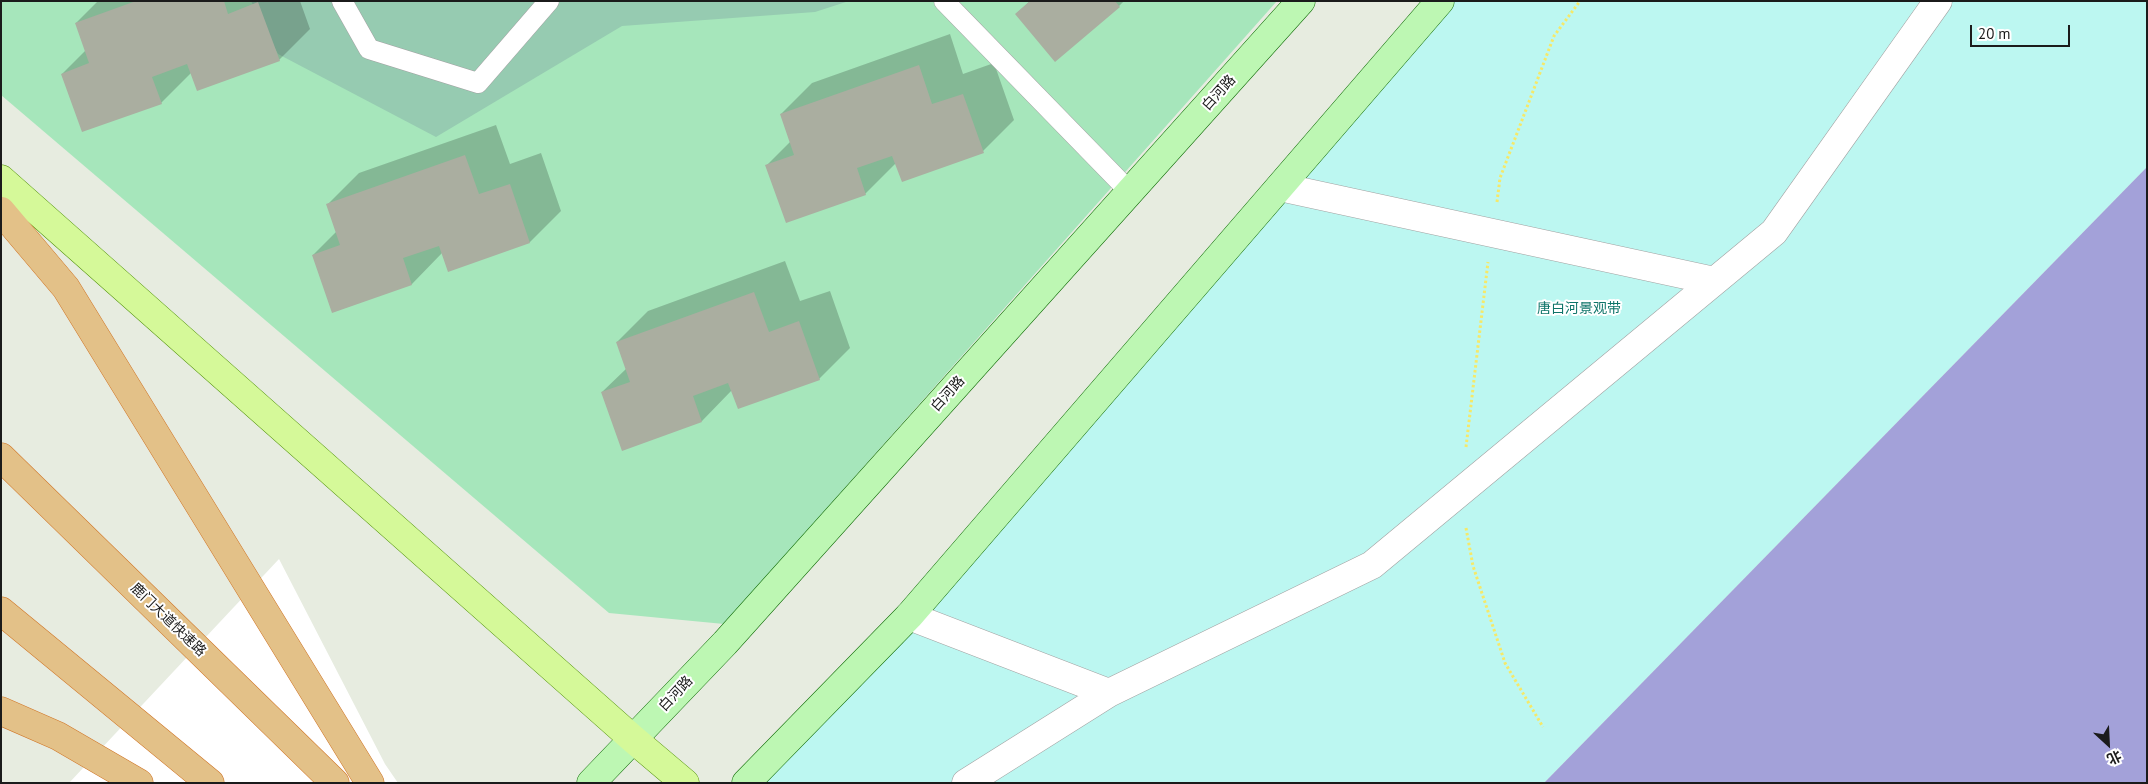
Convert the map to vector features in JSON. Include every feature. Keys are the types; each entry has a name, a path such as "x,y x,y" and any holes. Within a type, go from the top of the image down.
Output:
{"highway":[{"path":"1,211 66,288 370,783"},
{"name":"鹿门大道快速路","path":"1,457 334,783"},
{"path":"1,610 210,783"},
{"path":"1,711 58,736 139,783"}],"main road":[{"path":"1,179 685,783"}],"street":[{"name":"白河路","path":"591,783 731,635 1301,1"},
{"path":"746,783 909,616 1440,1"},
{"path":"966,783 1110,693 1372,565 1774,232 1938,1"},
{"path":"1280,187 1714,281"},
{"path":"909,616 1110,693"}],"lane":[{"path":"342,1 369,49 478,83 549,1"},
{"path":"944,1 1130,192"}],"path":[{"path":"1460,492 1473,566 1505,663 1542,727"}],"green space":[{"path":"1,1 1277,1 724,624 609,613 1,95"},
{"path":"251,1 849,1 815,12 622,26 436,137 278,54"},
{"name":"唐白河景观带","path":"1440,1 2147,1 2147,167 1544,783 746,783"}],"shaded area":[{"path":"2147,167 2147,783 1544,783"}],"pier":[{"path":"279,559 385,764 398,783 69,783"}],"building":[{"path":"136,1 224,1 228,14 258,2 280,61 197,91 187,64 152,77 162,104 82,132 61,74 89,63 75,23"},
{"path":"1030,1 1115,1 1120,7 1055,62 1015,14"},
{"path":"919,65 932,104 963,94 984,153 902,182 892,156 857,168 866,195 786,223 765,165 794,155 780,114"},
{"path":"465,155 479,194 510,184 530,243 448,272 439,246 403,258 412,285 332,313 312,255 340,245 326,204"},
{"path":"754,292 769,332 799,321 820,380 738,409 728,383 693,396 702,422 622,451 601,392 630,382 616,342"}]}
